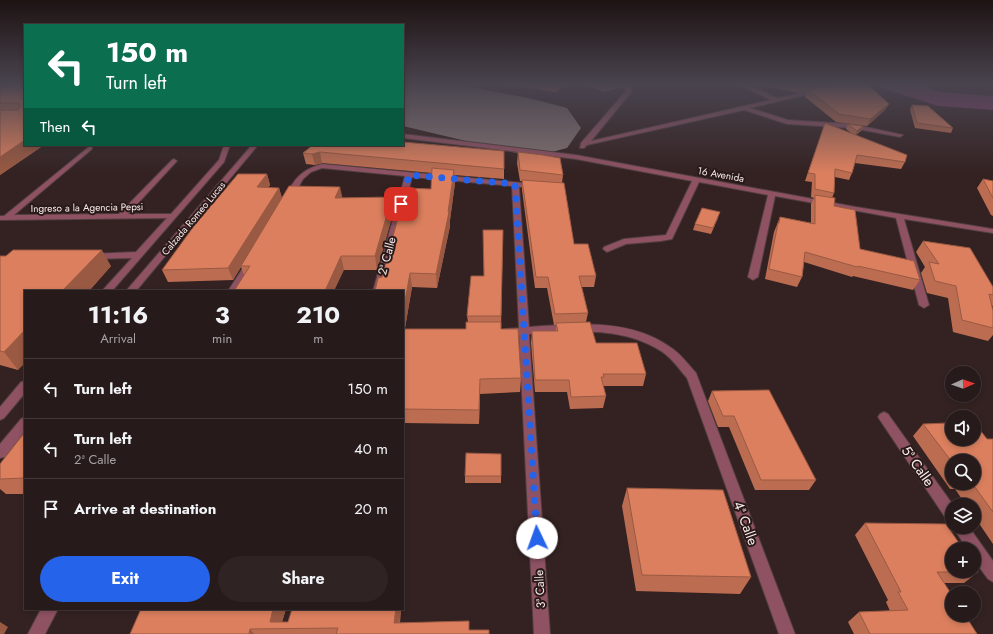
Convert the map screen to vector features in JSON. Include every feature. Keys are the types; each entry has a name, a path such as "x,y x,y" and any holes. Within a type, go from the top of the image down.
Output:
{"street":[{"path":"576,157 583,144 609,114"},
{"path":"583,144 720,114"},
{"path":"761,114 787,122 852,126 900,135"},
{"name":"16 Avenida","path":"404,134 576,157 772,194 993,231"},
{"name":"Calzada Romeo Lucas","path":"108,290 222,160 227,146"},
{"name":"Calzada Romeo Lucas","path":"132,290 254,146"},
{"path":"3,218 90,148"},
{"path":"121,217 174,161"},
{"path":"284,205 299,178 308,170 322,166 529,186"},
{"name":"2ª Calle","path":"378,290 409,175"},
{"path":"607,249 625,240 635,238 661,240 669,237 696,180"},
{"name":"3ª Calle","path":"515,184 542,634"},
{"path":"753,277 772,194"},
{"name":"Ingreso a la Agencia Pepsi","path":"3,218 173,216"},
{"path":"899,216 924,305"},
{"path":"234,290 257,251"},
{"path":"84,256 138,255"},
{"name":"4ª Calle","path":"494,332 600,328 637,335 666,349 692,376 787,634"},
{"path":"0,415 24,386"},
{"name":"5ª Calle","path":"884,417 945,505"},
{"path":"0,453 24,423"},
{"path":"965,534 993,574"},
{"path":"36,634 49,610"}],"building":[{"path":"0,114 24,114 24,141 0,157"},
{"path":"838,114 877,114 870,119"},
{"path":"914,114 937,114 953,128 917,123"},
{"path":"825,123 907,155 905,162 857,155 852,173 835,169 834,193 815,189 815,174 808,173"},
{"path":"848,124 863,126 857,131"},
{"path":"404,142 504,151 504,169 320,152 312,154 303,153 312,146 404,146"},
{"path":"518,152 560,158 563,175 520,170"},
{"path":"432,168 454,170 449,212 436,274 410,273 404,307 404,290 375,290 378,278 382,277 406,188 431,189"},
{"path":"238,174 267,174 257,187 279,188 228,268 162,270 194,226"},
{"path":"983,179 993,181 993,198"},
{"path":"522,180 564,183 574,244 588,244 596,276 579,276 588,313 555,314 548,277 536,277"},
{"path":"289,186 340,187 335,198 392,197 375,256 341,256 325,290 235,290 250,266 241,266"},
{"path":"815,195 835,198 834,206 855,210 860,249 914,261 920,280 857,267 805,252 802,277 769,269 780,217 815,224"},
{"path":"702,208 720,212 713,228 695,224"},
{"path":"483,230 503,230 501,316 467,316 471,276 484,276"},
{"path":"923,241 970,248 993,287 993,295 989,294 993,311 993,328 962,320 956,286 935,281 929,262 939,264"},
{"path":"13,250 102,250 63,290 24,290 24,331 4,352 0,351 0,256 6,256"},
{"path":"466,322 501,322 501,329 518,329 521,378 480,379 479,410 404,409 404,329 466,329"},
{"path":"590,322 596,343 637,343 646,374 603,374 604,377 601,377 606,396 571,397 569,380 535,380 532,331 558,331 556,323"},
{"path":"769,390 816,480 761,480 734,416 723,416 712,391"},
{"path":"945,423 945,446 981,446 981,431 987,439 993,439 993,512 977,490 981,490 981,454 946,454 923,424"},
{"path":"24,433 24,478 0,479 0,464"},
{"path":"466,453 501,454 501,476 465,476"},
{"path":"627,488 723,490 751,577 642,575"},
{"path":"865,523 945,524 945,534 953,534 958,542 945,542 945,572 937,572 946,586 945,622 969,622 977,634 870,634 859,612 908,610 898,592 901,592"},
{"path":"141,610 273,610 270,622 288,622 292,610 396,610 394,623 469,621 469,630 489,630 489,634 336,634 338,628 250,629 249,634 130,634"}],"runway":[{"path":"466,114 533,128"}],"route":[{"path":"401,204 409,175 515,184 537,538"}]}
